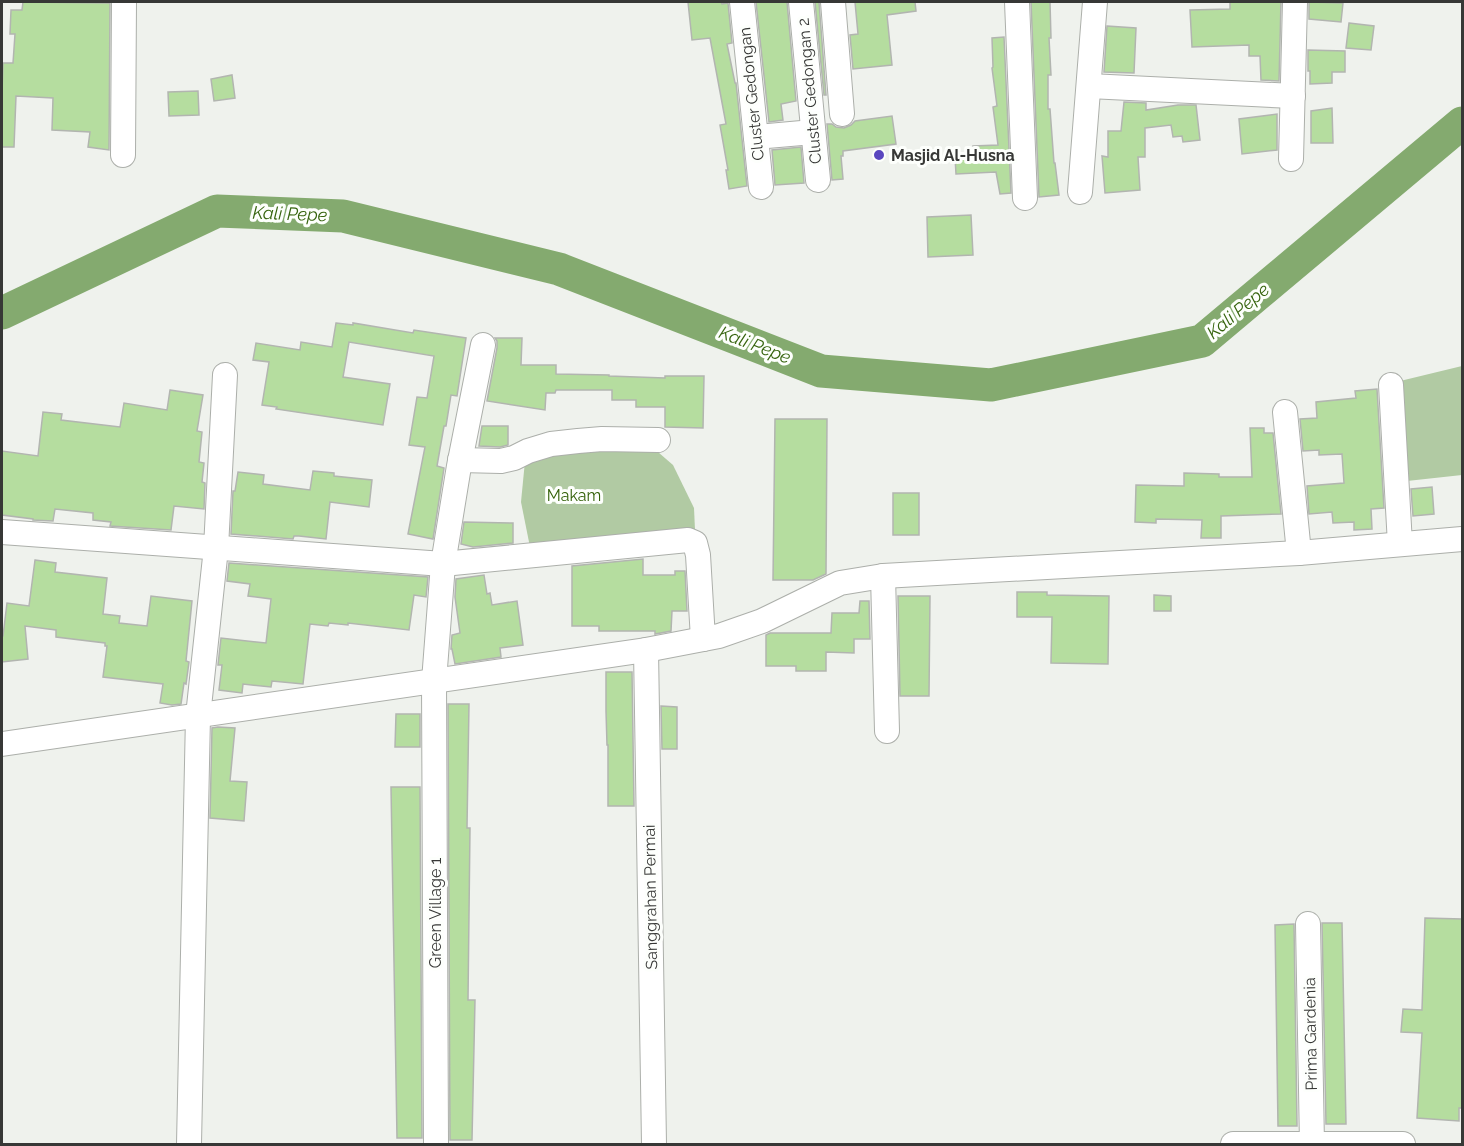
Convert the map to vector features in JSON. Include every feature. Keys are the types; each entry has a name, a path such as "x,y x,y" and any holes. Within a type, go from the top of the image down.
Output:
{"street":[{"path":"123,155 124,2"},
{"name":"Cluster Gedongan","path":"742,2 761,187"},
{"name":"Cluster Gedongan 2","path":"801,2 818,180"},
{"path":"833,2 842,114"},
{"path":"1017,2 1025,198"},
{"path":"1080,192 1095,2"},
{"path":"1291,159 1295,2"},
{"path":"1089,86 1293,96"},
{"path":"756,137 813,132"},
{"name":"Green Village 1","path":"436,1144 434,681 443,564 460,460 483,345"},
{"path":"189,1144 198,716 216,548 225,375"},
{"path":"1391,385 1400,544"},
{"path":"1285,412 1299,553"},
{"path":"460,460 501,461 551,444 578,441 657,440"},
{"path":"2,532 443,564 688,540 695,543 698,555 703,639"},
{"path":"2,744 646,650 718,636 762,621 840,583 883,576 1299,553 1462,538"},
{"path":"883,576 887,731"},
{"name":"Sanggrahan Permai","path":"646,650 654,1144"},
{"name":"Prima Gardenia","path":"1308,924 1312,1144"},
{"path":"1233,1144 1403,1144"}],"green space":[{"path":"1462,366 1462,475 1407,481 1396,382"},
{"name":"Makam","path":"651,446 673,465 694,508 695,530 530,547 521,502 525,461 549,450"}],"building":[{"path":"23,2 110,3 109,150 88,147 90,132 52,130 53,98 16,96 14,147 2,147 3,63 13,63 15,34 10,34 11,10 22,10"},
{"path":"688,2 728,3 732,43 727,44 736,83 747,186 729,189 720,125 726,124 710,38 692,40"},
{"path":"756,2 787,2 796,101 781,104 783,120 769,122"},
{"path":"815,2 819,2 826,95 824,95"},
{"path":"855,2 915,2 916,11 887,15 892,65 853,69 850,35 858,34"},
{"path":"1031,2 1050,2 1051,75 1048,75 1048,109 1050,109 1059,195 1039,197"},
{"path":"1230,2 1281,2 1279,81 1261,80 1260,56 1249,56 1249,45 1192,47 1190,10 1230,9"},
{"path":"1309,2 1343,3 1341,22 1309,19"},
{"path":"1349,23 1374,26 1371,50 1346,48"},
{"path":"1107,26 1136,28 1134,73 1104,72"},
{"path":"1004,37 1011,193 1000,194 996,172 956,174 955,157 973,156 973,146 998,145 993,107 997,106 992,68 992,38"},
{"path":"1308,50 1345,51 1345,72 1332,72 1332,83 1310,84"},
{"path":"232,75 235,98 214,101 211,79"},
{"path":"198,91 199,115 169,116 168,92"},
{"path":"1124,102 1146,103 1146,110 1196,105 1200,140 1183,142 1182,136 1173,137 1171,125 1145,128 1145,157 1138,157 1140,190 1105,193 1102,156 1108,157 1108,131 1121,131"},
{"path":"1332,108 1333,143 1311,143 1311,111"},
{"path":"1277,114 1277,150 1242,154 1239,119"},
{"path":"892,116 896,144 843,151 843,156 841,156 843,179 832,180 827,124 844,128 855,121"},
{"path":"801,147 804,183 775,185 772,150"},
{"path":"971,215 973,255 928,257 927,217"},
{"path":"336,323 353,325 353,323 413,333 414,330 466,338 457,396 451,395 437,466 444,468 433,539 408,534 425,447 409,445 417,397 427,398 434,356 349,342 343,377 390,384 383,425 262,405 269,362 253,360 256,343 300,350 301,342 332,347"},
{"path":"495,338 522,338 521,365 556,365 556,374 665,378 665,376 704,376 703,428 665,427 665,407 636,407 636,400 612,400 612,390 556,390 555,393 546,393 545,410 487,401 497,348"},
{"path":"1377,389 1384,508 1371,509 1372,529 1354,530 1354,522 1333,523 1332,512 1309,514 1307,486 1344,483 1342,454 1319,455 1319,450 1303,451 1300,419 1317,418 1316,402 1356,398 1355,391"},
{"path":"170,390 203,395 197,431 202,432 199,462 204,463 202,482 205,483 204,509 174,506 171,530 110,526 111,522 93,520 93,513 55,509 53,521 2,515 2,451 38,456 43,412 62,414 61,420 120,427 124,403 167,410"},
{"path":"775,419 827,419 826,574 813,580 773,580"},
{"path":"482,426 508,426 508,445 479,446"},
{"path":"1250,428 1264,428 1264,433 1273,433 1281,514 1221,516 1221,538 1201,538 1202,520 1156,519 1156,523 1135,522 1136,485 1184,486 1184,473 1219,474 1219,477 1252,477"},
{"path":"313,471 372,480 369,507 330,502 326,539 231,534 233,491 235,491 238,472 264,475 263,484 310,490"},
{"path":"1432,487 1434,514 1413,516 1411,489"},
{"path":"893,493 919,493 919,535 893,535"},
{"path":"464,522 513,523 513,543 473,547 461,544"},
{"path":"643,559 643,575 675,575 675,571 685,571 687,611 672,611 671,631 655,634 655,631 599,631 599,626 572,626 572,566"},
{"path":"35,560 56,563 55,572 107,578 103,614 120,616 119,623 147,626 151,596 192,601 186,661 189,662 181,704 160,703 163,684 103,677 107,646 105,643 56,637 56,630 25,626 28,659 2,662 2,637 7,603 29,606"},
{"path":"229,563 428,577 426,597 414,595 409,630 348,623 348,625 329,623 328,626 310,624 303,684 272,681 271,687 243,684 242,693 219,690 222,665 218,665 221,638 266,643 271,599 248,596 250,584 227,581"},
{"path":"484,575 487,594 490,593 492,605 517,601 523,645 500,648 501,657 455,664 451,649 452,635 460,633 455,597 456,579"},
{"path":"1017,592 1109,596 1108,664 1051,663 1052,617 1017,617"},
{"path":"1154,595 1171,596 1171,611 1154,611"},
{"path":"898,596 930,596 929,696 900,696"},
{"path":"860,601 869,601 870,639 854,639 854,653 826,652 826,671 796,671 796,666 766,666 766,635 770,633 831,633 832,613 859,613"},
{"path":"606,672 632,672 634,806 608,806"},
{"path":"448,704 469,704 468,1000 475,1000 472,1140 450,1140"},
{"path":"661,706 677,707 677,749 662,749"},
{"path":"396,714 420,714 420,747 395,747"},
{"path":"212,728 235,728 230,781 247,782 244,821 210,818"},
{"path":"391,787 420,787 422,1138 397,1138"},
{"path":"1425,918 1462,919 1462,1108 1459,1108 1459,1121 1417,1118 1422,1033 1401,1032 1403,1009 1422,1010"},
{"path":"1322,923 1342,923 1346,1124 1326,1124"},
{"path":"1294,924 1297,1126 1278,1126 1275,925"}],"waterway":[{"name":"Kali Pepe","path":"2,313 217,211 343,216 559,269 821,371 991,385 1202,341 1462,123"}],"place":[{"name":"Masjid Al-Husna","path":"879,155"}]}
